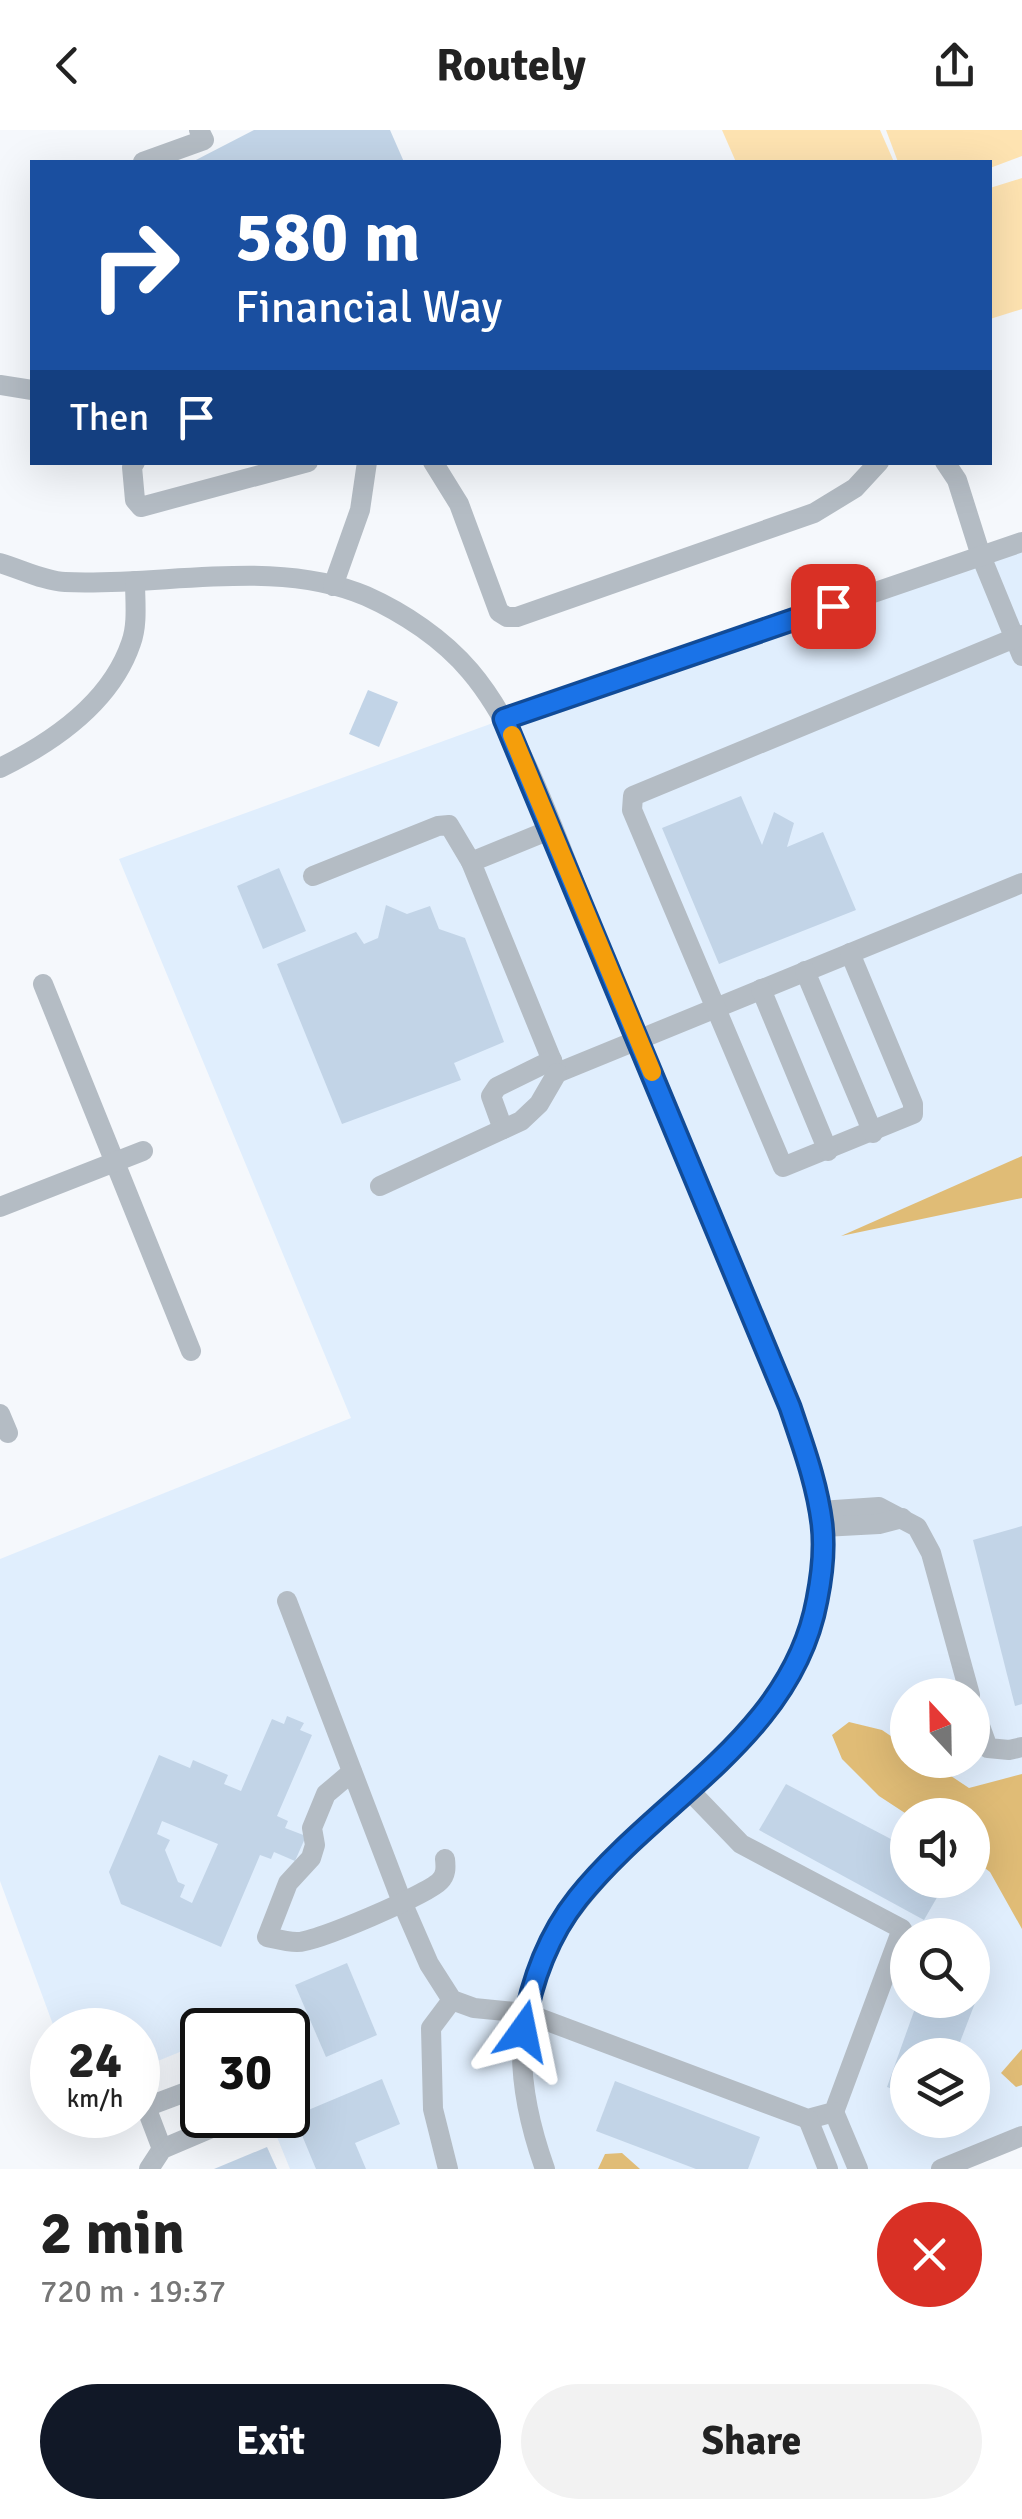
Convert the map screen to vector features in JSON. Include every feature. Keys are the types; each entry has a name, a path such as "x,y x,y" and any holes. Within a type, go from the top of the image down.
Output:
{"street":[{"path":"149,160 204,140 199,130"},
{"path":"0,385 30,390"},
{"path":"133,465 135,500 141,507 297,465"},
{"path":"333,586 360,510 367,465"},
{"path":"435,465 459,504 499,612 507,617 517,617 814,513 855,488 876,465"},
{"path":"850,953 913,1104 913,1114 783,1167 632,810 633,796 1020,643 981,556 958,480 947,465"},
{"path":"504,719 1022,542"},
{"path":"0,563 61,582 270,576 333,586 366,596 394,611 447,647 471,671 504,719 552,829 790,1407 810,1466 821,1519 821,1578 814,1614 792,1672 773,1704 576,1901 548,1944 526,2013 522,2069 526,2108 545,2169"},
{"path":"0,768 46,746 104,692 131,643 135,581"},
{"path":"314,876 449,825 471,862 554,1067 538,1104 521,1121 380,1186"},
{"path":"471,862 552,829"},
{"path":"503,1129 490,1096 497,1087 638,1039 1022,883"},
{"path":"806,971 873,1133"},
{"path":"43,984 192,1351"},
{"path":"761,989 828,1151"},
{"path":"0,1207 143,1151"},
{"path":"821,1519 880,1524 902,1518 917,1527 925,1538 965,1678"},
{"path":"287,1601 402,1902 429,1964 452,2000 474,2008 526,2013 808,2119 834,2112"},
{"path":"990,1748 1022,1747"},
{"path":"352,1772 326,1794 312,1828 316,1844 312,1858 288,1884 266,1937 297,1942 313,1940 402,1902 441,1881 446,1872 445,1860"},
{"path":"688,1790 741,1844 902,1929 834,2112 858,2169"},
{"path":"448,2169 433,2109 431,2028 452,2000"},
{"path":"162,2149 146,2107 180,2094"},
{"path":"808,2119 828,2169"},
{"path":"941,2169 1022,2136"},
{"path":"149,2169 162,2149 188,2138"}],"shaded area":[{"path":"722,130 880,130 893,160 735,160"},
{"path":"886,130 1022,130 1022,156 992,167 992,160 897,160"},
{"path":"1022,178 1022,309 992,318 992,187"},
{"path":"1022,542 1022,2136 941,2169 290,2169 277,2138 310,2138 310,2008 180,2008 180,2052 160,2060 160,2008 47,2008 0,1881 0,1559 351,1418 119,859 504,719"},
{"path":"1022,1156 1022,1198 841,1236"},
{"path":"849,1722 890,1735 890,1778 954,1778 969,1788 1022,1774 1022,1929 990,1872 990,1798 890,1798 890,1803 842,1759 832,1735"},
{"path":"1022,2049 1022,2085 1016,2087 1001,2073"},
{"path":"622,2153 640,2169 598,2169 605,2154"}],"building":[{"path":"254,130 390,130 403,160 196,160"},
{"path":"368,690 398,702 379,747 349,734"},
{"path":"741,796 762,845 774,812 794,823 787,847 823,832 856,910 719,964 662,828"},
{"path":"279,868 306,931 263,949 237,886"},
{"path":"386,905 407,914 430,906 439,929 465,938 504,1042 454,1063 461,1080 342,1124 277,964 356,932 364,944 378,938"},
{"path":"1022,1526 1022,1704 1015,1706 973,1540"},
{"path":"287,1716 304,1723 300,1730 312,1735 277,1816 288,1821 285,1828 306,1836 295,1861 274,1852 271,1859 260,1855 221,1947 121,1904 109,1872 159,1755 190,1768 193,1760 228,1775 224,1784 241,1791 272,1719 284,1724","holes":["162,1821 218,1844 192,1903 180,1897 185,1885 178,1882 165,1850 170,1840 157,1834"]},
{"path":"786,1784 890,1839 890,1898 937,1898 925,1918 920,1918 759,1830"},
{"path":"347,1963 377,2035 326,2057 310,2020 310,2008 305,2008 295,1985"},
{"path":"912,2018 969,2018 962,2038 904,2038"},
{"path":"382,2079 400,2124 355,2143 366,2169 316,2169 303,2138 310,2138 310,2109"},
{"path":"615,2081 760,2137 748,2169 696,2169 596,2131"},
{"path":"267,2147 277,2169 214,2169"}],"slow traffic":[{"path":"512,735 652,1072"}],"route":[{"path":"523,2031 534,1980 548,1944 576,1901 773,1704 803,1650 814,1614 823,1552 817,1490 790,1407 504,719 833,606"}]}
